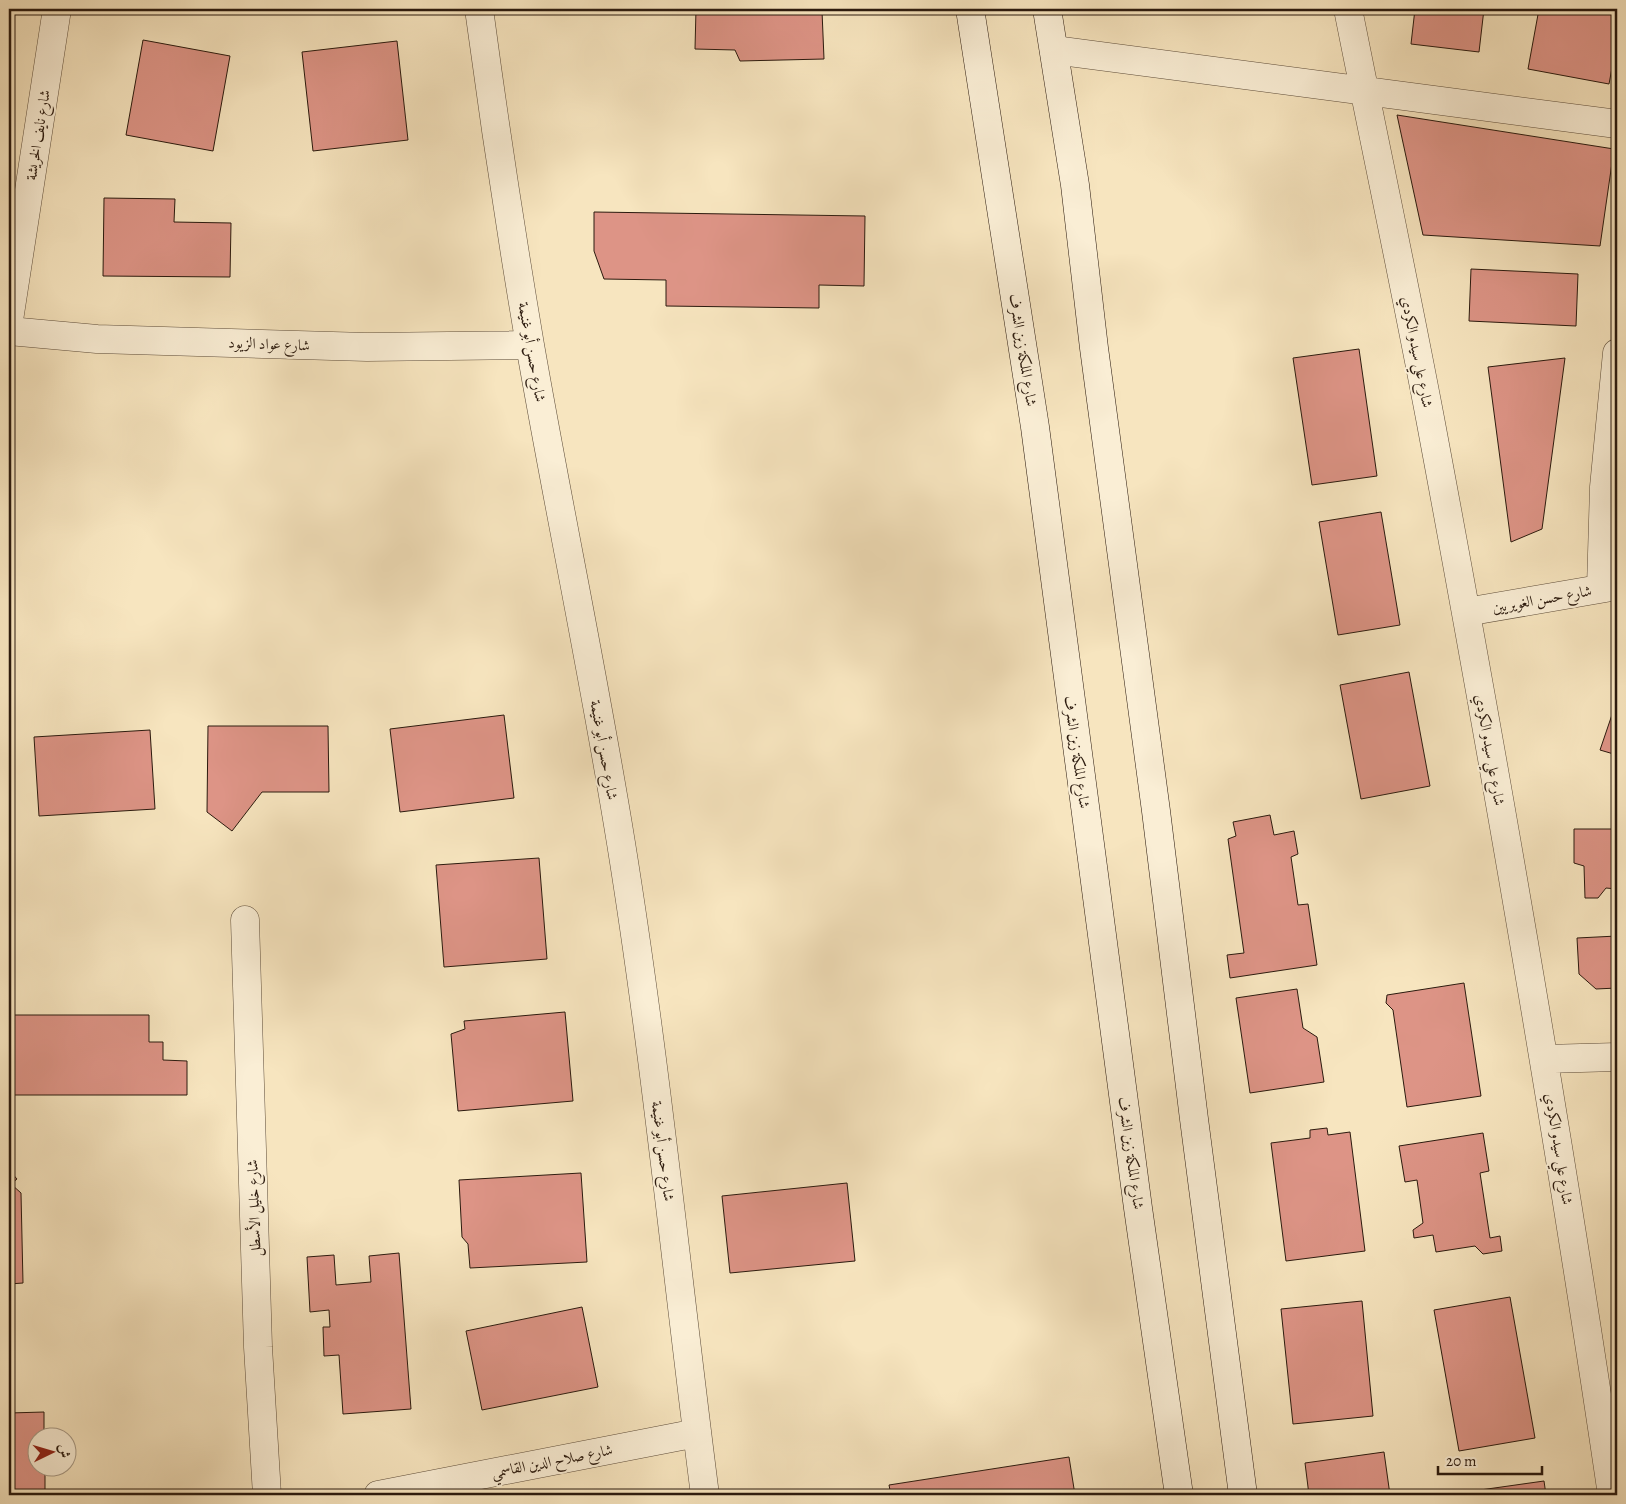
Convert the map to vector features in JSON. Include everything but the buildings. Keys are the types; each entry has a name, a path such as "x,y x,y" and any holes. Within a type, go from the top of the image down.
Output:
{"street":[{"name":"شارع نايف الخريشة","path":"9,320 57,9"},
{"name":"شارع حسن أبو غنيمة","path":"479,9 499,156 530,345 607,764 636,937 705,1495"},
{"name":"شارع الملكة زين الشرف","path":"970,9 1035,427 1138,1208 1179,1495"},
{"path":"1047,9 1075,185 1094,348 1156,811 1243,1495"},
{"name":"شارع علي سيدو الكردي","path":"1348,9 1394,236 1466,612 1545,1059 1605,1367 1612,1495"},
{"path":"1054,50 1617,124"},
{"name":"شارع عواد الزيود","path":"9,331 97,339 367,347 530,345"},
{"path":"1609,587 1604,487 1617,353"},
{"name":"شارع حسن الغويريين","path":"1466,612 1609,587"},
{"name":"شارع خليل الأسطل","path":"245,920 258,1347 267,1495"},
{"path":"1545,1059 1617,1057"},
{"name":"شارع صلاح الدين القاسمي","path":"378,1495 697,1433"}]}
